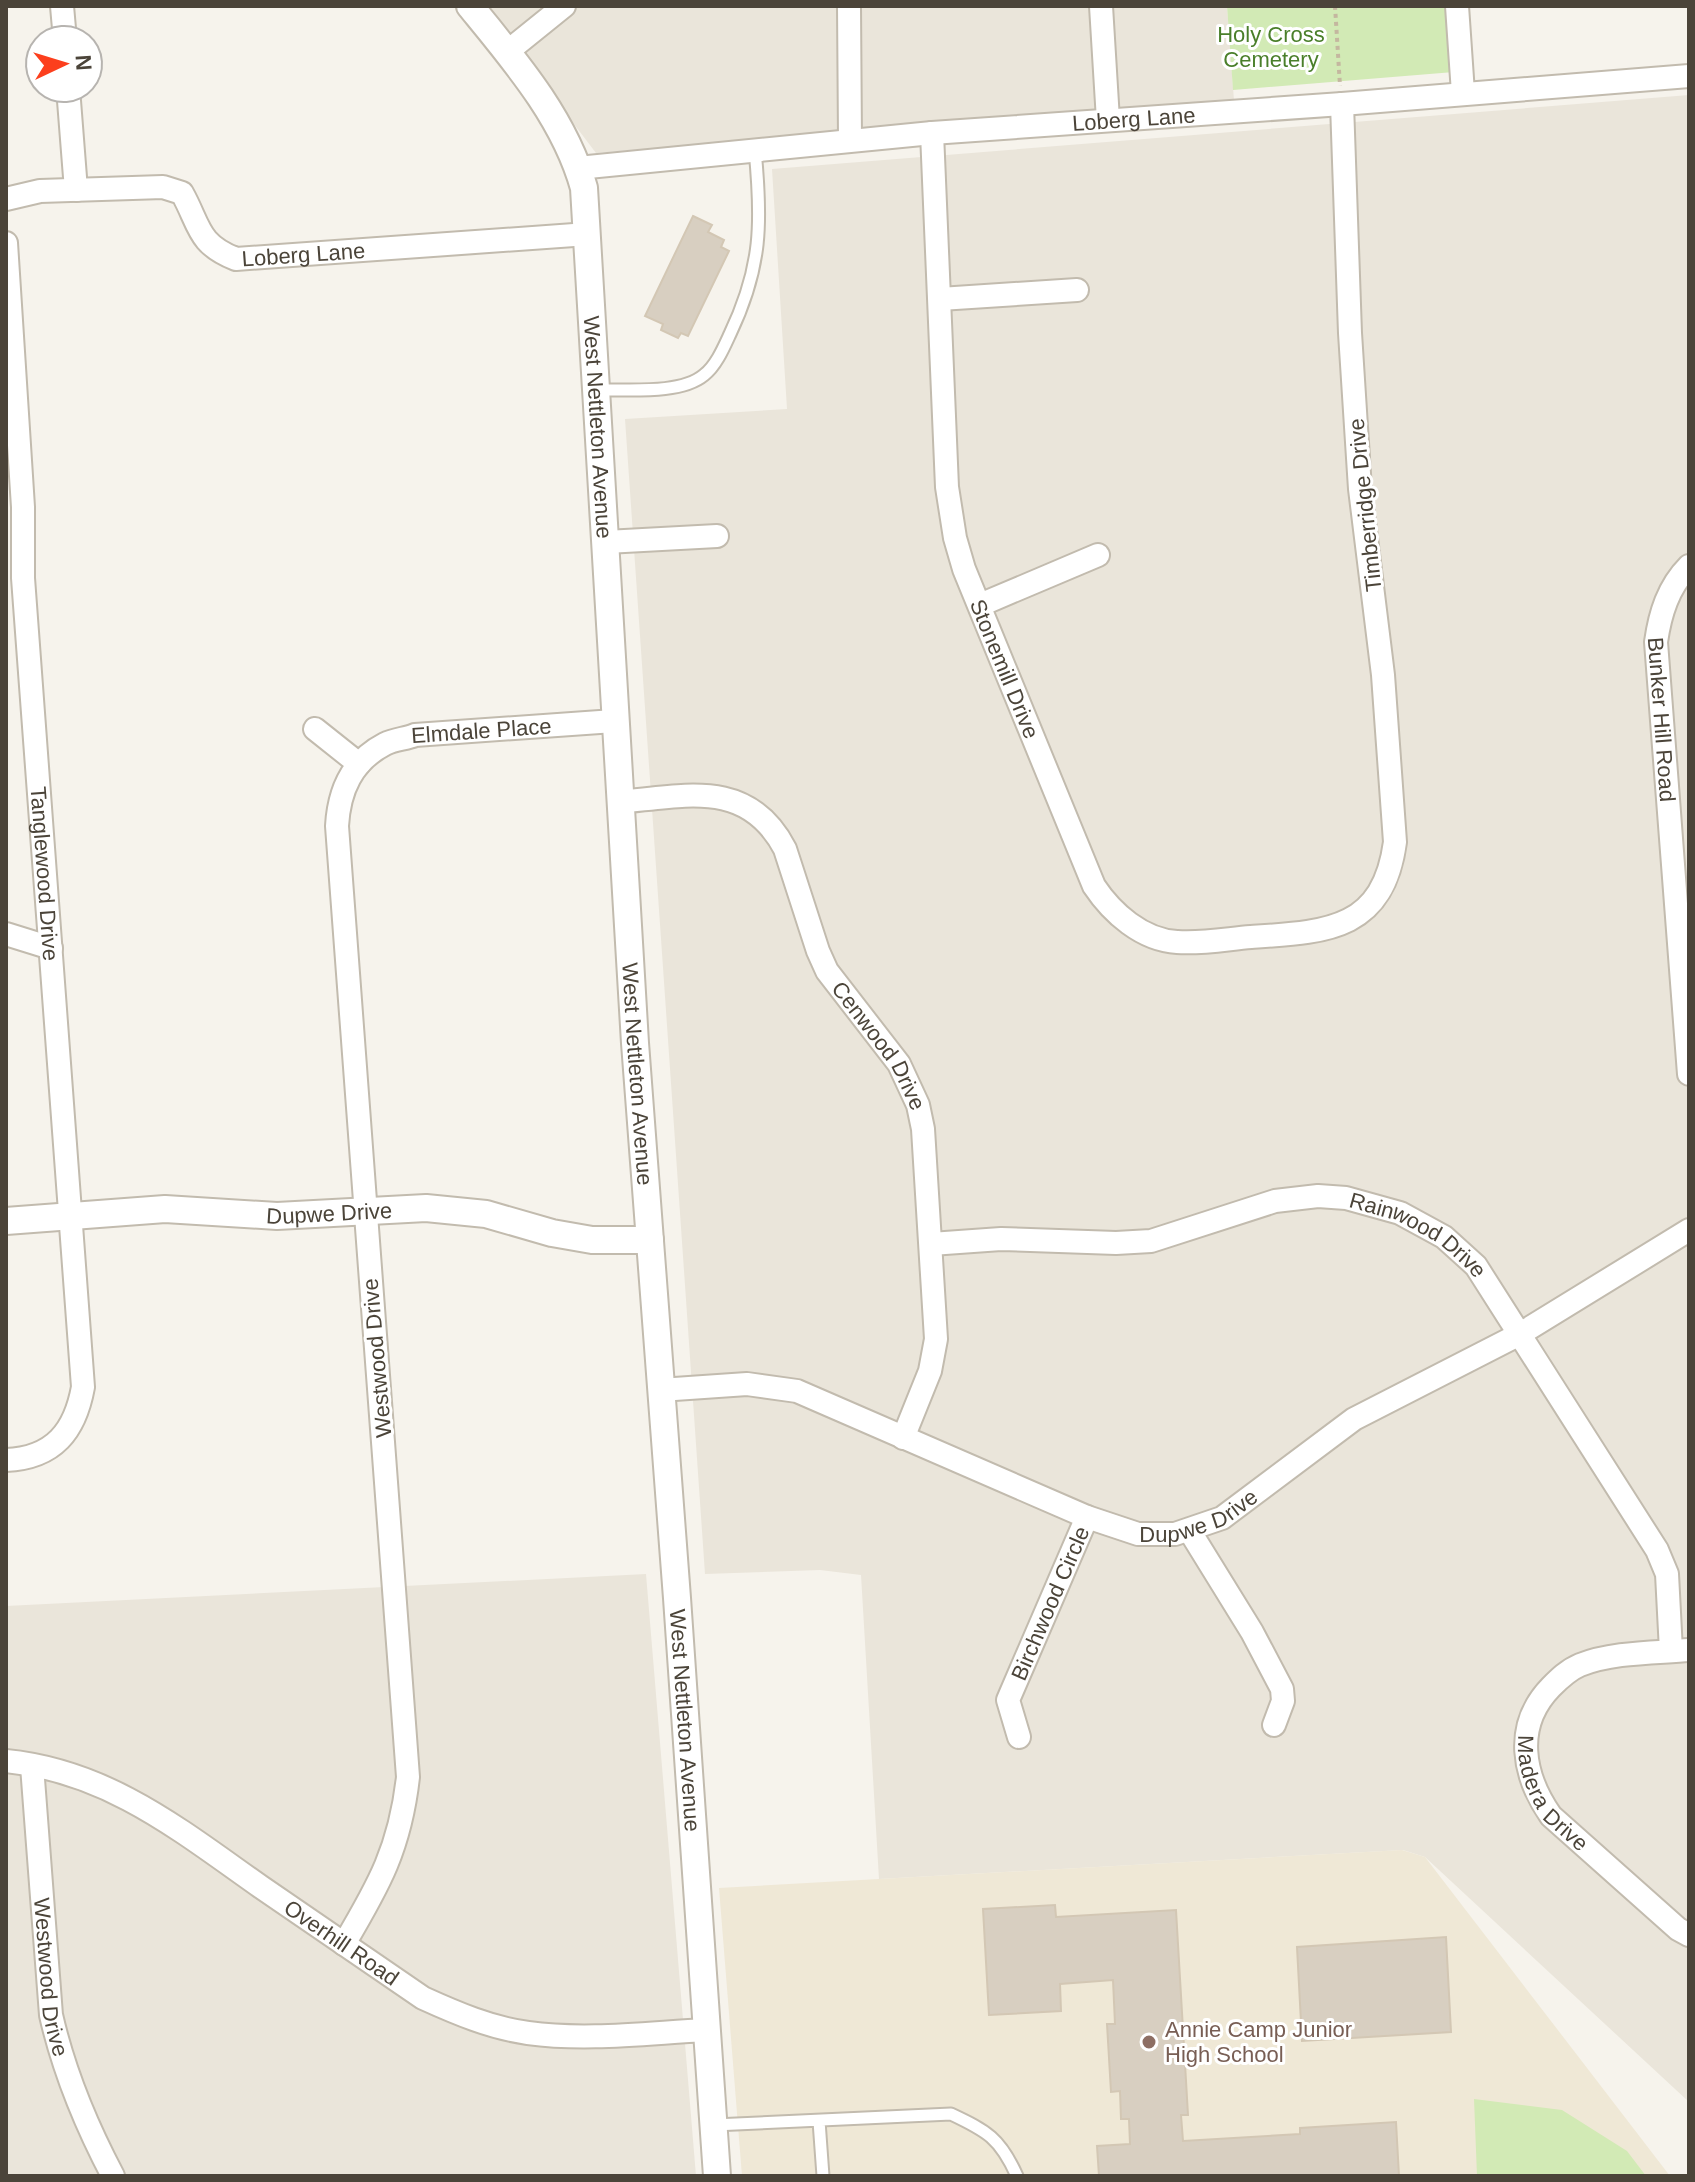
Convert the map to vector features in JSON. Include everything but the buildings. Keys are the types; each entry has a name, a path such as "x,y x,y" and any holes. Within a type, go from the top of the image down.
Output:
{"street":[{"name":"West Nettleton Avenue","path":"470,6 507,52 563,136 584,188 619,802 717,2176"},
{"path":"507,52 564,6"},
{"path":"849,6 850,140"},
{"path":"1101,6 1108,120"},
{"path":"1457,6 1463,93"},
{"name":"Loberg Lane","path":"578,168 932,133 1689,76"},
{"path":"69,104 76,190"},
{"name":"Timberridge Drive","path":"1342,104 1350,333 1360,489 1383,675 1395,842 1387,880 1373,899"},
{"name":"Stonemill Drive","path":"932,133 947,487 955,538 964,569 1094,886 1105,904 1120,917 1148,934 1177,942 1294,934 1337,927 1360,913 1373,899"},
{"name":"Loberg Lane","path":"6,199 40,191 163,187 176,190 182,193 200,234 209,246 236,259 588,234"},
{"name":"Tanglewood Drive","path":"6,243 23,507 23,578 83,1387 78,1412 67,1432 46,1450 17,1460 6,1460"},
{"path":"940,299 1077,290"},
{"path":"606,542 717,536"},
{"path":"980,605 1098,555"},
{"name":"Bunker Hill Road","path":"1689,566 1672,588 1660,618 1656,642 1689,1074"},
{"name":"Elmdale Place","path":"359,764 387,743 415,735 614,721"},
{"path":"315,729 359,764"},
{"name":"Westwood Drive","path":"344,1944 372,1897 395,1847 404,1813 408,1777 337,826 338,803 348,777 359,764"},
{"name":"Cenwood Drive","path":"619,802 702,794 721,797 752,809 762,817 778,835 785,849 827,971 893,1056 918,1105 923,1129 936,1339 930,1371 903,1438"},
{"path":"6,934 51,948"},
{"name":"Rainwood Drive","path":"931,1244 1001,1239 1116,1243 1151,1241 1275,1201 1318,1196 1346,1198 1387,1208 1420,1222 1444,1237 1476,1266 1657,1550 1667,1574 1680,1651"},
{"name":"Dupwe Drive","path":"6,1221 165,1209 277,1216 426,1208 486,1214 552,1233 592,1240 650,1240"},
{"name":"Dupwe Drive","path":"660,1390 747,1384 797,1391 1087,1517 1138,1534 1175,1534 1222,1518 1354,1419 1520,1334 1689,1230"},
{"name":"Birchwood Circle","path":"1019,1737 1008,1700 1087,1517"},
{"path":"1189,1530 1252,1632 1282,1689 1283,1701 1274,1725"},
{"name":"Madera Drive","path":"1680,1651 1600,1658 1569,1671 1540,1698 1529,1724 1526,1743 1527,1768 1536,1794 1551,1816 1678,1929 1689,1935"},
{"name":"Overhill Road","path":"6,1761 81,1777 148,1808 423,1998 464,2015 525,2033 568,2037 706,2030"},
{"name":"Westwood Drive","path":"32,1766 51,2015 58,2046 78,2103 113,2176"}],"lane":[{"path":"597,390 678,387 704,375 722,351 741,311 755,268 760,238 755,150"},
{"path":"713,2125 951,2114 976,2126 1002,2145 1017,2176"},
{"path":"819,2121 823,2176"}],"path":[{"path":"1335,6 1342,104"}],"shaded area":[{"path":"484,6 1227,6 1234,101 596,153"},
{"path":"1689,95 1689,2102 1425,1857 1403,1850 879,1879 861,1575 820,1570 705,1574 625,419 787,409 772,169"},
{"path":"646,1574 696,2176 6,2176 6,1606"},
{"name":"Annie Camp Junior High School","path":"1402,1850 1425,1857 1670,2176 742,2176 719,1888"}],"green space":[{"name":"Holy Cross Cemetery","path":"1227,6 1449,6 1454,72 1233,90"},
{"path":"1474,2099 1562,2110 1627,2151 1646,2176 1477,2176"}],"place":[{"name":"Annie Camp Junior High School","path":"1149,2042"}]}
